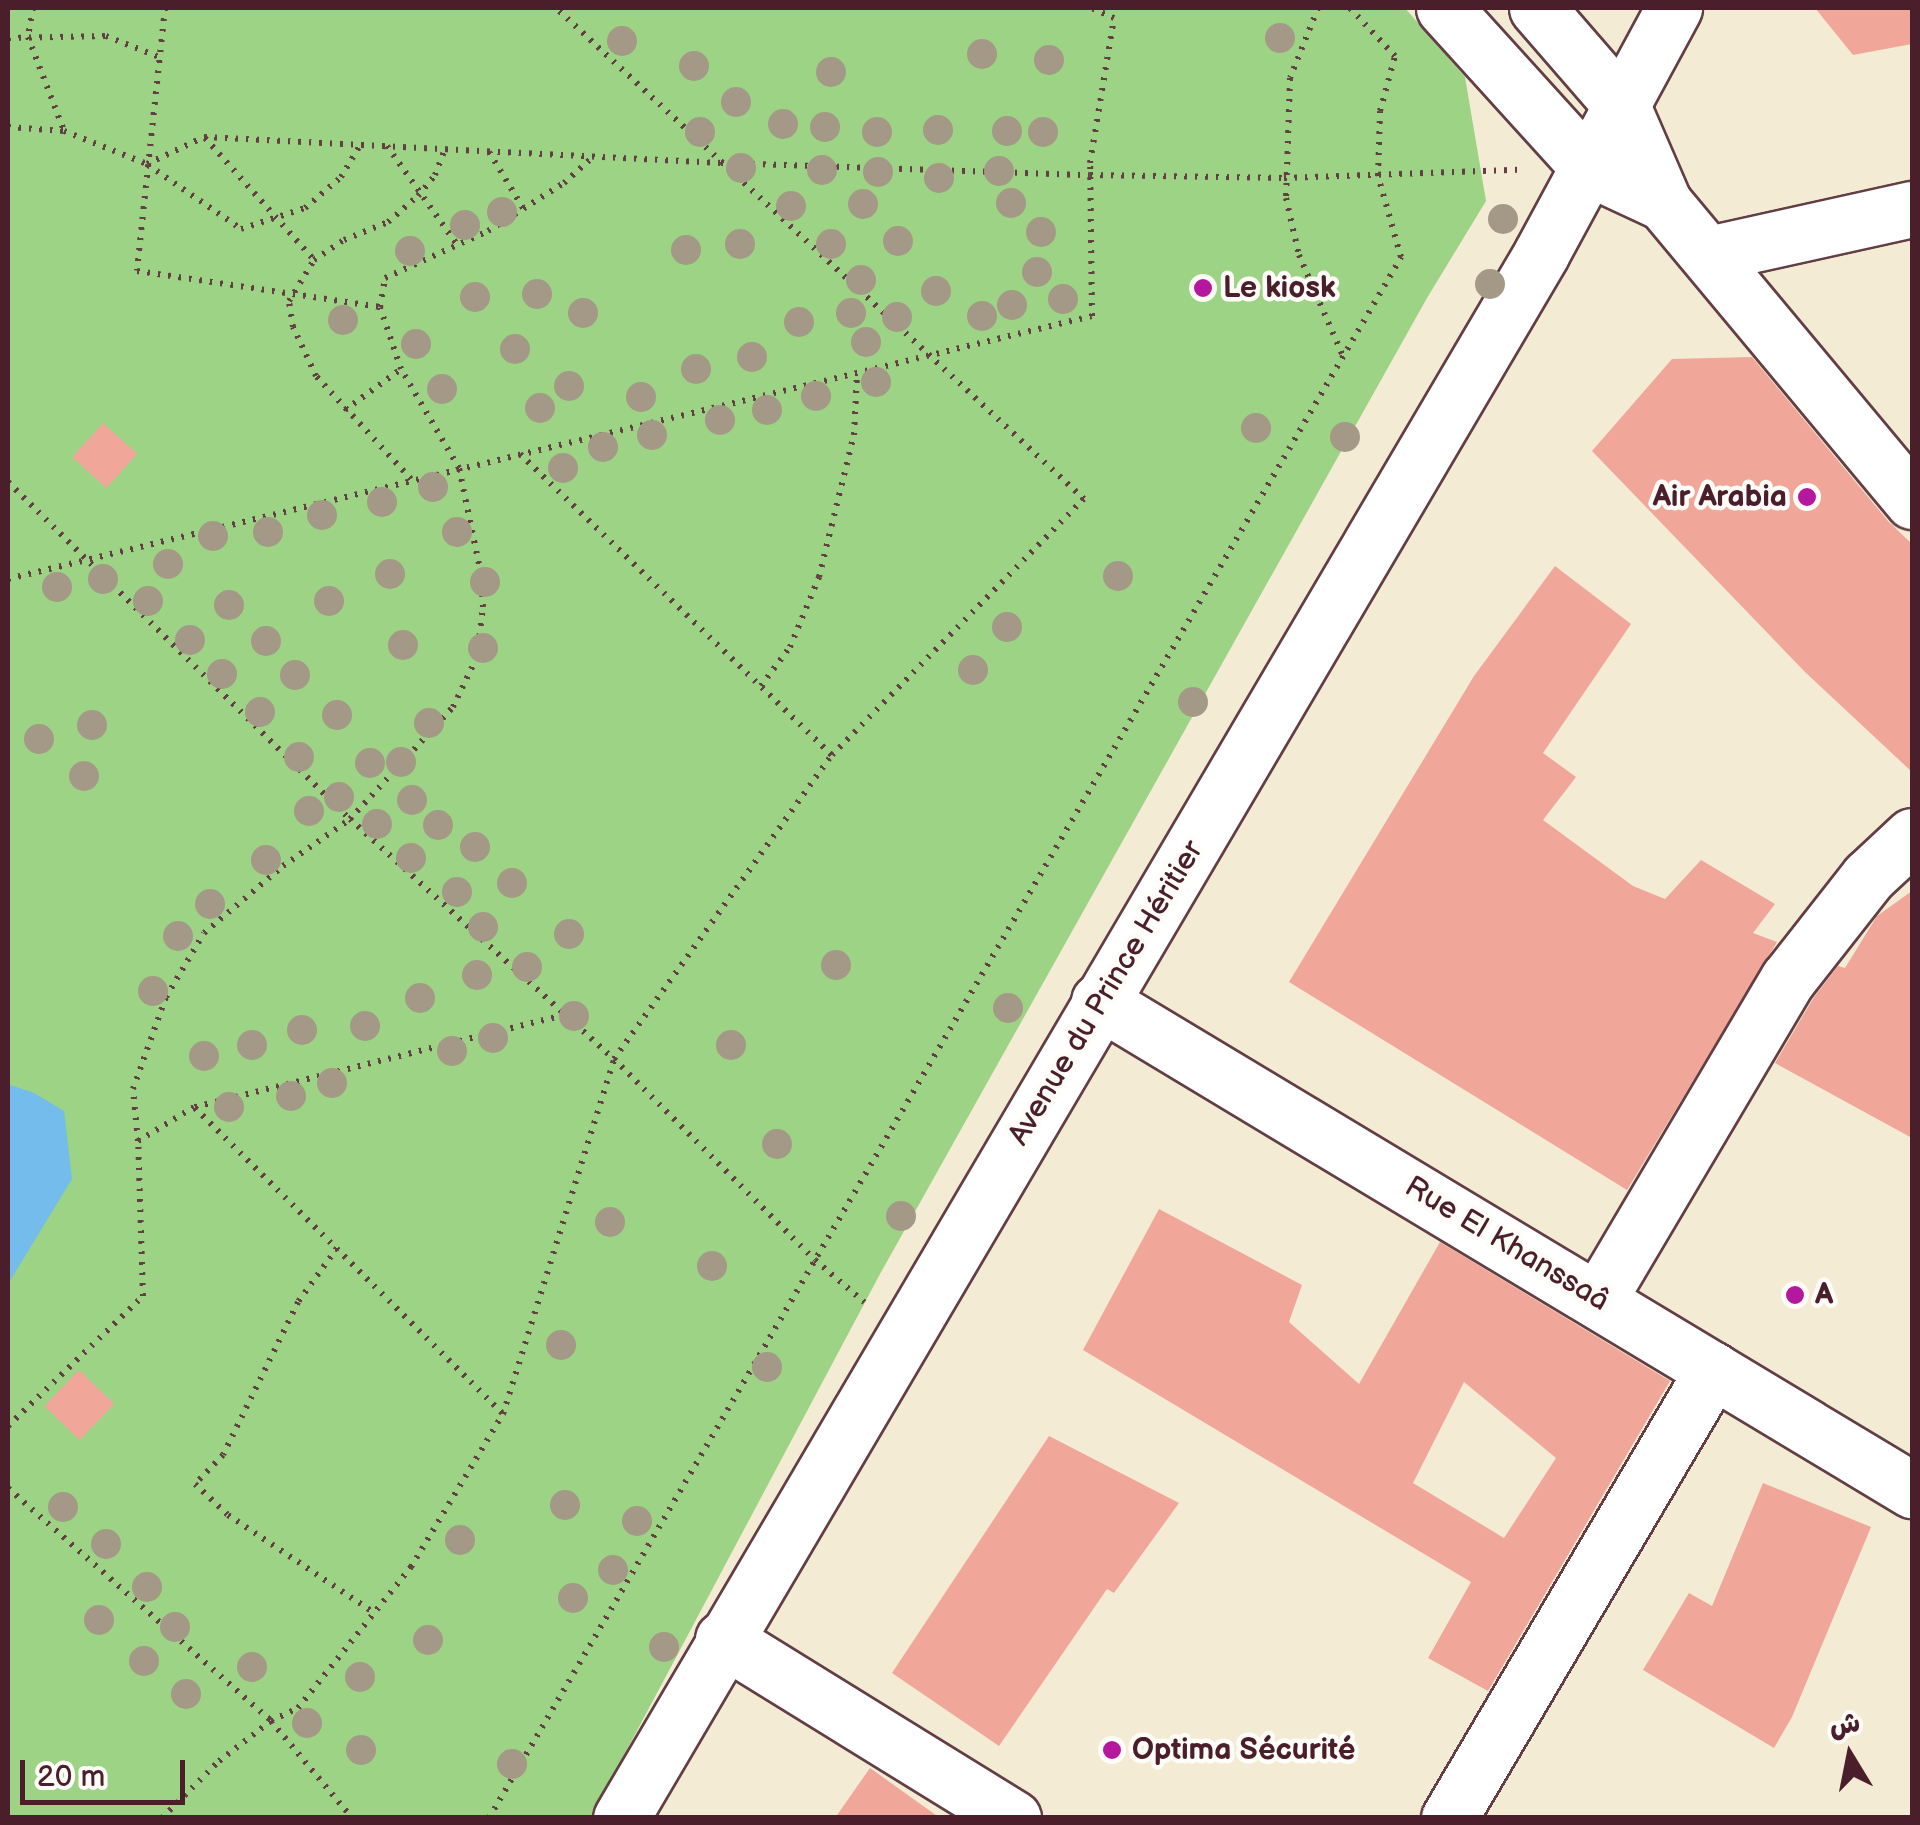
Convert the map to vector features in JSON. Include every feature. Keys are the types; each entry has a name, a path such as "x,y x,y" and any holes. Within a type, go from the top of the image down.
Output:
{"street":[{"path":"1444,8 1589,168 1664,202"},
{"path":"1537,8 1622,106 1664,202 1912,500"},
{"name":"Avenue du Prince Héritier","path":"621,1818 1589,168 1674,8"},
{"path":"1709,254 1912,209"},
{"path":"1598,1298 1788,978 1868,877 1912,836"},
{"name":"Rue El Khanssaâ","path":"1099,1001 1912,1490"},
{"path":"1449,1818 1713,1370"},
{"path":"724,1640 1013,1818"}],"path":[{"path":"33,8 28,37 64,130"},
{"path":"165,8 137,271 380,307"},
{"path":"162,1818 219,1761 271,1721 298,1708 411,1567 503,1414 614,1059 832,755 1084,499 556,8"},
{"path":"8,578 1092,316 1090,175 1114,18 1092,8"},
{"path":"1318,8 1290,78 1284,178 1300,255 1342,356"},
{"path":"489,1818 1401,257 1378,176 1380,111 1395,56 1350,8"},
{"path":"8,38 106,36 160,56"},
{"path":"8,128 64,130 147,164 242,229 305,208 341,177 360,145"},
{"path":"147,164 204,137 721,163 1090,175 1284,178 1589,168"},
{"path":"204,137 314,260"},
{"path":"387,146 418,196 456,243"},
{"path":"410,479 316,376 293,327 289,301 314,260 344,240 388,222 418,196 435,175 444,149"},
{"path":"489,152 523,208"},
{"path":"8,1426 143,1296 134,1088 166,997 204,933 283,866 350,819 453,707 476,657 483,607 481,574 458,468 401,369 380,307 385,278 488,231 594,156"},
{"path":"345,410 401,369"},
{"path":"761,686 790,647 820,576 854,435 857,372"},
{"path":"520,453 832,755"},
{"path":"8,482 350,819 614,1059 815,1260 902,1336"},
{"path":"138,1141 194,1108 564,1014"},
{"path":"194,1108 503,1414"},
{"path":"336,1248 298,1302 222,1455 194,1484 228,1514 376,1614"},
{"path":"8,1488 271,1721 352,1818"}],"green space":[{"path":"8,8 1405,8 1465,77 1486,201 1427,298 880,1274 591,1817 8,1818"}],"water":[{"path":"8,1084 34,1093 64,1111 72,1179 8,1284"}],"building":[{"path":"1815,8 1912,8 1912,44 1853,55"},
{"path":"1752,357 1888,521 1912,544 1912,772 1805,672 1592,451 1672,359"},
{"path":"103,423 137,454 106,488 72,457"},
{"path":"1555,566 1631,624 1543,753 1576,777 1543,820 1633,886 1665,899 1701,860 1775,904 1753,933 1777,942 1627,1190 1289,982 1474,676"},
{"path":"1912,891 1912,1138 1775,1063 1814,997 1838,966 1845,968 1877,916"},
{"path":"1159,1209 1302,1285 1289,1322 1359,1384 1440,1242 1670,1381 1488,1691 1428,1658 1471,1582 1083,1350","holes":["1464,1382 1556,1458 1504,1538 1413,1483"]},
{"path":"79,1370 114,1404 80,1440 44,1406"},
{"path":"1049,1436 1179,1503 1114,1593 1107,1589 999,1746 892,1673"},
{"path":"1763,1483 1871,1527 1792,1717 1774,1748 1643,1670 1689,1593 1712,1606"},
{"path":"870,1768 940,1818 835,1818"}],"place":[{"name":"Le kiosk","path":"1203,288"},
{"name":"Air Arabia","path":"1807,497"},
{"name":"A","path":"1795,1295"},
{"name":"Optima Sécurité","path":"1112,1750"}]}
